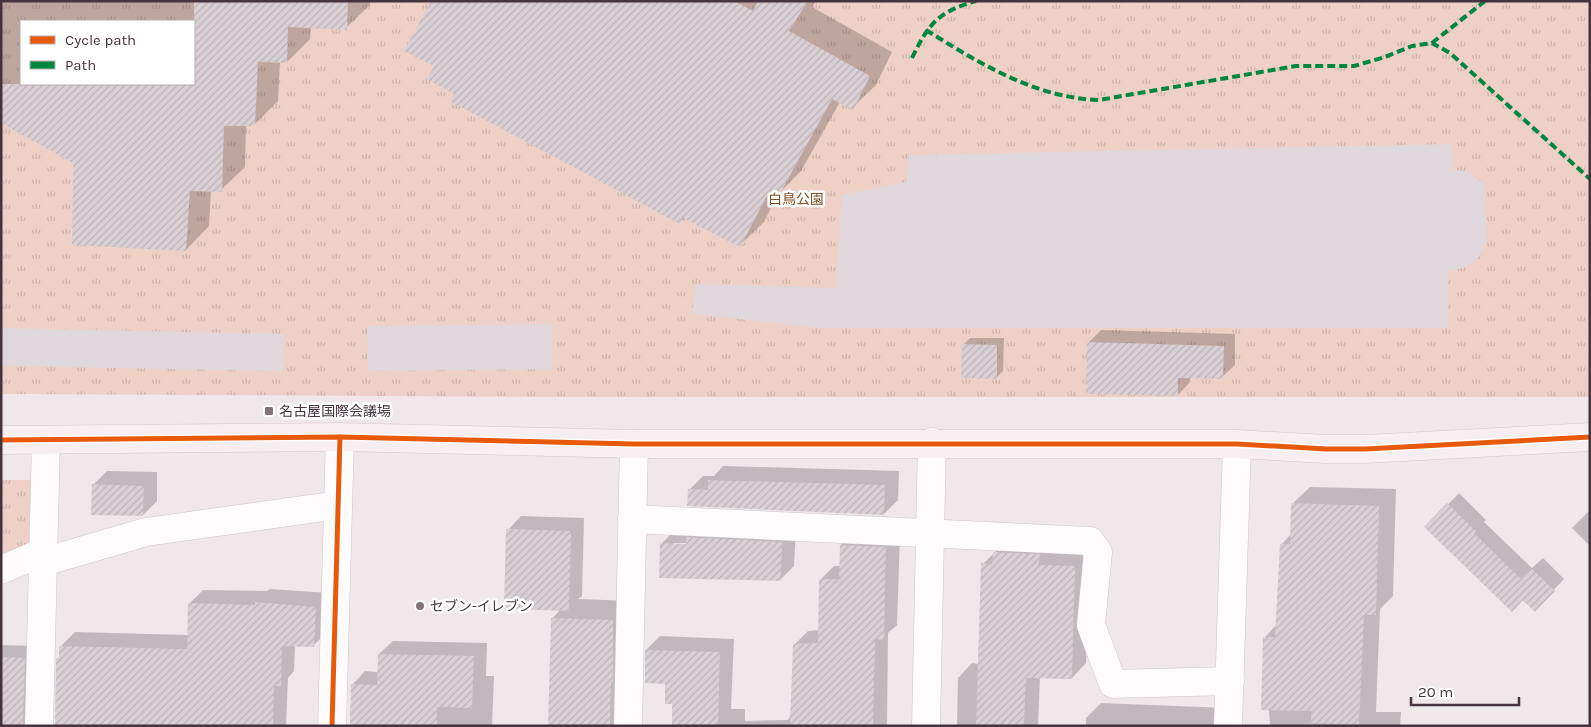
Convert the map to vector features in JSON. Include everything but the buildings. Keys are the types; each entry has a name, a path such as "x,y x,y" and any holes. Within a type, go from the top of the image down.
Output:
{"street":[{"path":"1,440 340,437 634,444 932,442 1238,444 1326,449 1365,449 1590,436"},
{"path":"332,726 340,437"},
{"path":"39,726 46,440"},
{"path":"926,726 932,442"},
{"path":"628,726 634,444"},
{"path":"1228,726 1238,444"},
{"path":"1,570 44,557 146,532 338,505"},
{"path":"632,519 1090,541 1098,552 1091,625 1113,684 1230,681"}],"green space":[{"name":"白鳥公園","path":"1,1 1590,1 1590,397 565,397 1,394"},
{"path":"1,480 31,480 29,545 1,555"}],"shaded area":[{"path":"1452,144 1453,170 1467,171 1484,184 1487,241 1480,256 1465,267 1448,272 1448,328 821,328 692,314 696,284 836,288 842,195 906,182 909,155"},
{"path":"552,324 552,369 368,371 367,326"},
{"path":"3,328 284,334 283,371 1,366"}],"marked path":[{"path":"912,58 924,36 936,20 952,10 976,1"},
{"path":"1432,43 1485,1"},
{"path":"926,30 966,55 1030,86 1075,98 1099,100 1296,66 1354,66 1385,57 1412,46 1432,43 1450,53 1590,179"}],"cycle path":[{"path":"1,440 340,437 634,444 1237,444 1326,449 1365,449 1590,437"},
{"path":"332,726 340,437"}],"place":[{"name":"名古屋国際会議場","path":"269,411"},
{"name":"セブン-イレブン","path":"420,606"}]}
